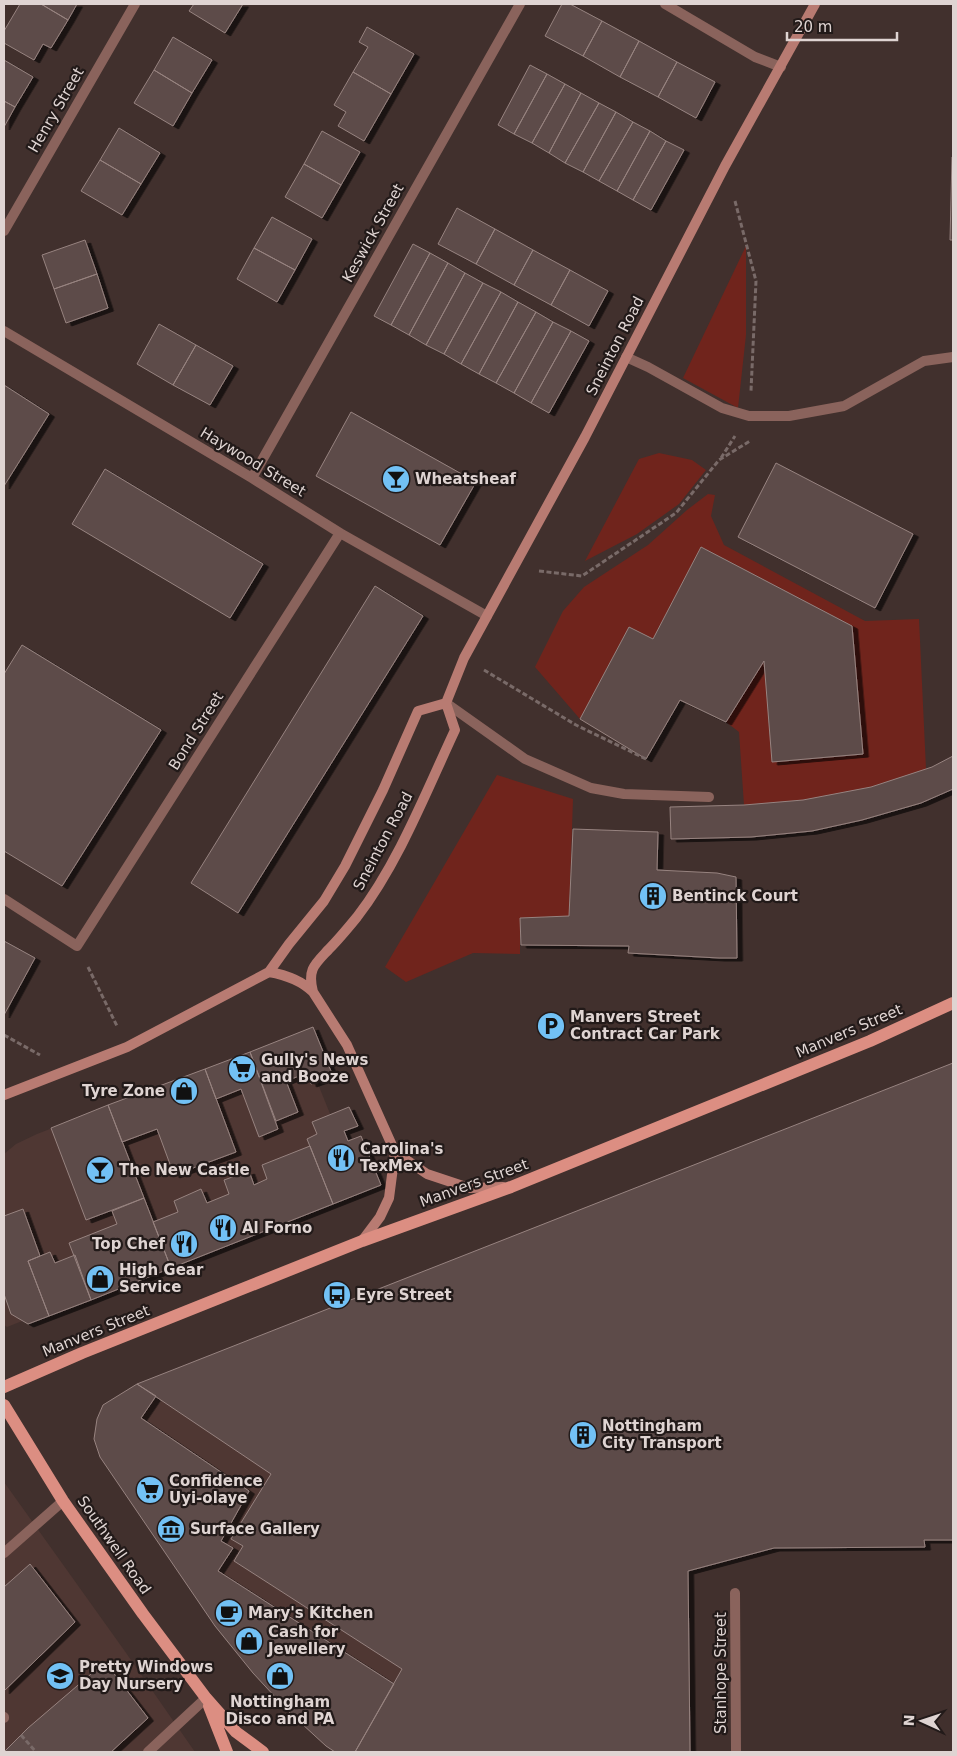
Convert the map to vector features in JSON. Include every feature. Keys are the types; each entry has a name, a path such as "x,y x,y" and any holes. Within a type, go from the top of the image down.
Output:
{"main road":[{"name":"Manvers Street","path":"4,1387 82,1353 362,1241 511,1187 870,1042 953,1003"},
{"name":"Southwell Road","path":"4,1405 63,1501 143,1614 206,1698 236,1732 260,1751"},
{"name":"Southwell Road","path":"206,1698 226,1752"}],"street":[{"name":"Henry Street","path":"4,231 135,4"},
{"name":"Keswick Street","path":"252,478 520,4"},
{"path":"665,4 755,57 780,67"},
{"name":"Sneinton Road","path":"313,992 311,980 315,964 357,917 387,872 455,730 446,703 464,658 585,436 725,166 815,4"},
{"name":"Haywood Street","path":"4,331 252,478 340,533 487,616"},
{"path":"626,357 722,408 749,416 788,416 844,406 924,362 953,357"},
{"name":"Bond Street","path":"77,946 340,533"},
{"path":"446,703 525,759 591,788 624,794 709,797"},
{"name":"Sneinton Road","path":"4,1095 127,1047 270,972 289,944 324,901 346,866 383,790 418,711 446,703"},
{"path":"4,900 77,946"},
{"path":"270,972 289,977 307,986 313,992 346,1045 395,1152 427,1174 470,1188 511,1187"},
{"path":"362,1241 380,1217 389,1198 395,1152"},
{"path":"4,1553 63,1501"},
{"name":"Stanhope Street","path":"736,1593 736,1752"},
{"path":"148,1752 206,1698"}],"path":[{"path":"513,568 582,576 676,514 719,460 749,416 756,281 725,166"},
{"path":"719,460 788,416"},
{"path":"464,658 576,725 646,759"},
{"path":"77,946 127,1047"},
{"path":"4,1035 67,1070"}],"shaded area":[{"path":"746,246 746,335 738,408 683,378"},
{"path":"659,453 692,460 706,470 679,504 637,534 585,561 639,459"},
{"path":"708,494 715,495 711,516 724,545 865,621 919,619 926,769 871,787 803,800 744,805 739,732 726,722 764,661 772,762 863,754 852,626 701,547 653,639 629,627 580,719 535,667 563,611 584,587 648,545"},
{"path":"497,775 573,799 569,916 520,918 520,954 473,953 406,982 385,967"},
{"path":"291,1036 299,1037 360,1188 7,1327 4,1325 4,1154 16,1144 37,1134"},
{"path":"137,1384 271,1474 231,1539 243,1546 234,1561 402,1669 355,1752 335,1752 326,1746 289,1712 253,1673 215,1626 100,1457 94,1439 97,1419 103,1405"},
{"path":"4,1482 124,1650 195,1752 4,1752"}],"building":[{"path":"20,4 41,4 68,20 51,48 43,44 34,60 4,43 4,31"},
{"path":"41,4 77,4 68,20"},
{"path":"194,4 243,4 225,33 189,11"},
{"path":"562,4 570,4 602,21 583,56 545,36"},
{"path":"602,21 639,41 620,77 583,56"},
{"path":"367,27 414,54 391,94 353,72 368,47 359,42"},
{"path":"173,37 212,60 192,93 154,70"},
{"path":"639,41 677,62 658,97 620,77"},
{"path":"4,60 33,77 15,107 4,101"},
{"path":"677,62 715,82 696,118 658,97"},
{"path":"530,65 547,74 514,134 498,125"},
{"path":"154,70 192,93 173,126 134,103"},
{"path":"353,72 391,94 364,141 338,126 346,112 334,105"},
{"path":"547,74 565,84 532,143 514,134"},
{"path":"565,84 581,93 549,153 532,143"},
{"path":"581,93 599,103 565,163 549,153"},
{"path":"4,101 15,107 4,127"},
{"path":"599,103 616,112 583,172 565,163"},
{"path":"616,112 633,122 599,181 583,172"},
{"path":"633,122 650,131 617,191 599,181"},
{"path":"119,128 160,153 141,184 100,160"},
{"path":"322,131 360,152 341,185 304,164"},
{"path":"650,131 666,141 633,200 617,191"},
{"path":"666,141 684,150 651,210 633,200"},
{"path":"952,157 953,240 950,240"},
{"path":"100,160 141,184 122,215 81,191"},
{"path":"304,164 341,185 322,218 285,197"},
{"path":"457,208 495,229 476,264 438,244"},
{"path":"272,217 312,239 295,270 254,248"},
{"path":"495,229 533,250 514,285 476,264"},
{"path":"85,240 97,274 54,289 42,255"},
{"path":"413,244 430,253 391,325 374,316"},
{"path":"254,248 295,270 277,302 237,279"},
{"path":"533,250 570,270 551,305 514,285"},
{"path":"430,253 448,263 409,335 391,325"},
{"path":"448,263 465,273 426,345 409,335"},
{"path":"570,270 608,291 589,326 551,305"},
{"path":"465,273 483,283 444,354 426,345"},
{"path":"97,274 108,308 66,323 54,289"},
{"path":"483,283 501,292 461,364 444,354"},
{"path":"501,292 518,302 479,374 461,364"},
{"path":"518,302 536,312 496,383 479,374"},
{"path":"536,312 553,322 514,393 496,383"},
{"path":"553,322 571,331 531,403 514,393"},
{"path":"159,324 196,345 173,385 137,364"},
{"path":"571,331 589,341 549,413 531,403"},
{"path":"196,345 233,366 210,405 173,385"},
{"path":"4,385 49,414 4,486"},
{"name":"Wheatsheaf","path":"351,412 476,482 440,545 316,476"},
{"path":"776,463 913,534 875,608 738,537"},
{"path":"105,469 263,564 230,618 72,524"},
{"path":"701,547 852,626 863,754 772,762 764,661 726,722 680,700 646,759 580,719 629,627 653,639"},
{"path":"375,586 423,616 238,913 191,883"},
{"path":"22,645 161,730 62,886 4,851 4,674"},
{"path":"953,756 953,789 921,803 862,820 812,831 751,837 671,839 670,807 744,805 803,800 871,787 932,767"},
{"name":"Bentinck Court","path":"573,829 658,832 657,870 717,873 736,877 737,958 628,953 629,946 521,945 520,918 569,916"},
{"path":"4,941 35,958 4,1015"},
{"path":"313,1027 333,1076 311,1084 307,1073 286,1081 298,1112 276,1121 250,1052"},
{"path":"250,1052 278,1129 259,1137 241,1089 216,1099 205,1069"},
{"name":"Nottingham City Transport","path":"953,1063 953,1540 924,1540 925,1547 774,1548 688,1571 690,1752 355,1752 402,1669 234,1561 243,1546 231,1539 271,1474 137,1384"},
{"path":"205,1069 236,1152 174,1175 157,1129 122,1142 108,1105"},
{"name":"The New Castle","path":"108,1105 144,1198 86,1220 51,1128"},
{"path":"349,1107 358,1126 344,1131 348,1141 361,1136 381,1185 333,1204 307,1139 317,1134 312,1122"},
{"path":"310,1146 333,1204 171,1268 153,1222 178,1212 174,1201 201,1189 207,1203 229,1194 224,1180 249,1171 254,1185 267,1179 262,1165"},
{"path":"144,1198 171,1268 91,1300 69,1243 117,1224 112,1211"},
{"path":"23,1209 40,1256 28,1261 49,1316 28,1324 11,1314 4,1294 4,1216"},
{"path":"50,1252 55,1263 75,1255 91,1300 49,1316 28,1261"},
{"path":"137,1384 156,1396 141,1418 249,1491 221,1541 233,1548 218,1571 394,1684 355,1752 335,1752 326,1746 289,1712 253,1673 215,1626 100,1457 94,1439 97,1419 103,1405"},
{"path":"30,1564 75,1622 4,1691 4,1587"},
{"path":"105,1662 148,1718 111,1752 4,1752 28,1728"}],"place":[{"name":"Wheatsheaf","path":"396,479"},
{"name":"Bentinck Court","path":"653,896"},
{"name":"Manvers Street Contract Car Park","path":"551,1026"},
{"name":"Gully's News and Booze","path":"242,1069"},
{"name":"Tyre Zone","path":"184,1091"},
{"name":"Carolina's TexMex","path":"341,1158"},
{"name":"The New Castle","path":"100,1170"},
{"name":"Al Forno","path":"223,1228"},
{"name":"Top Chef","path":"184,1244"},
{"name":"High Gear Service","path":"100,1279"},
{"name":"Eyre Street","path":"337,1295"},
{"name":"Nottingham City Transport","path":"583,1435"},
{"name":"Confidence Uyi-olaye","path":"150,1490"},
{"name":"Surface Gallery","path":"171,1529"},
{"name":"Mary's Kitchen","path":"229,1613"},
{"name":"Cash for Jewellery","path":"249,1641"},
{"name":"Pretty Windows Day Nursery","path":"60,1676"},
{"name":"Nottingham Disco and PA","path":"280,1676"}]}
